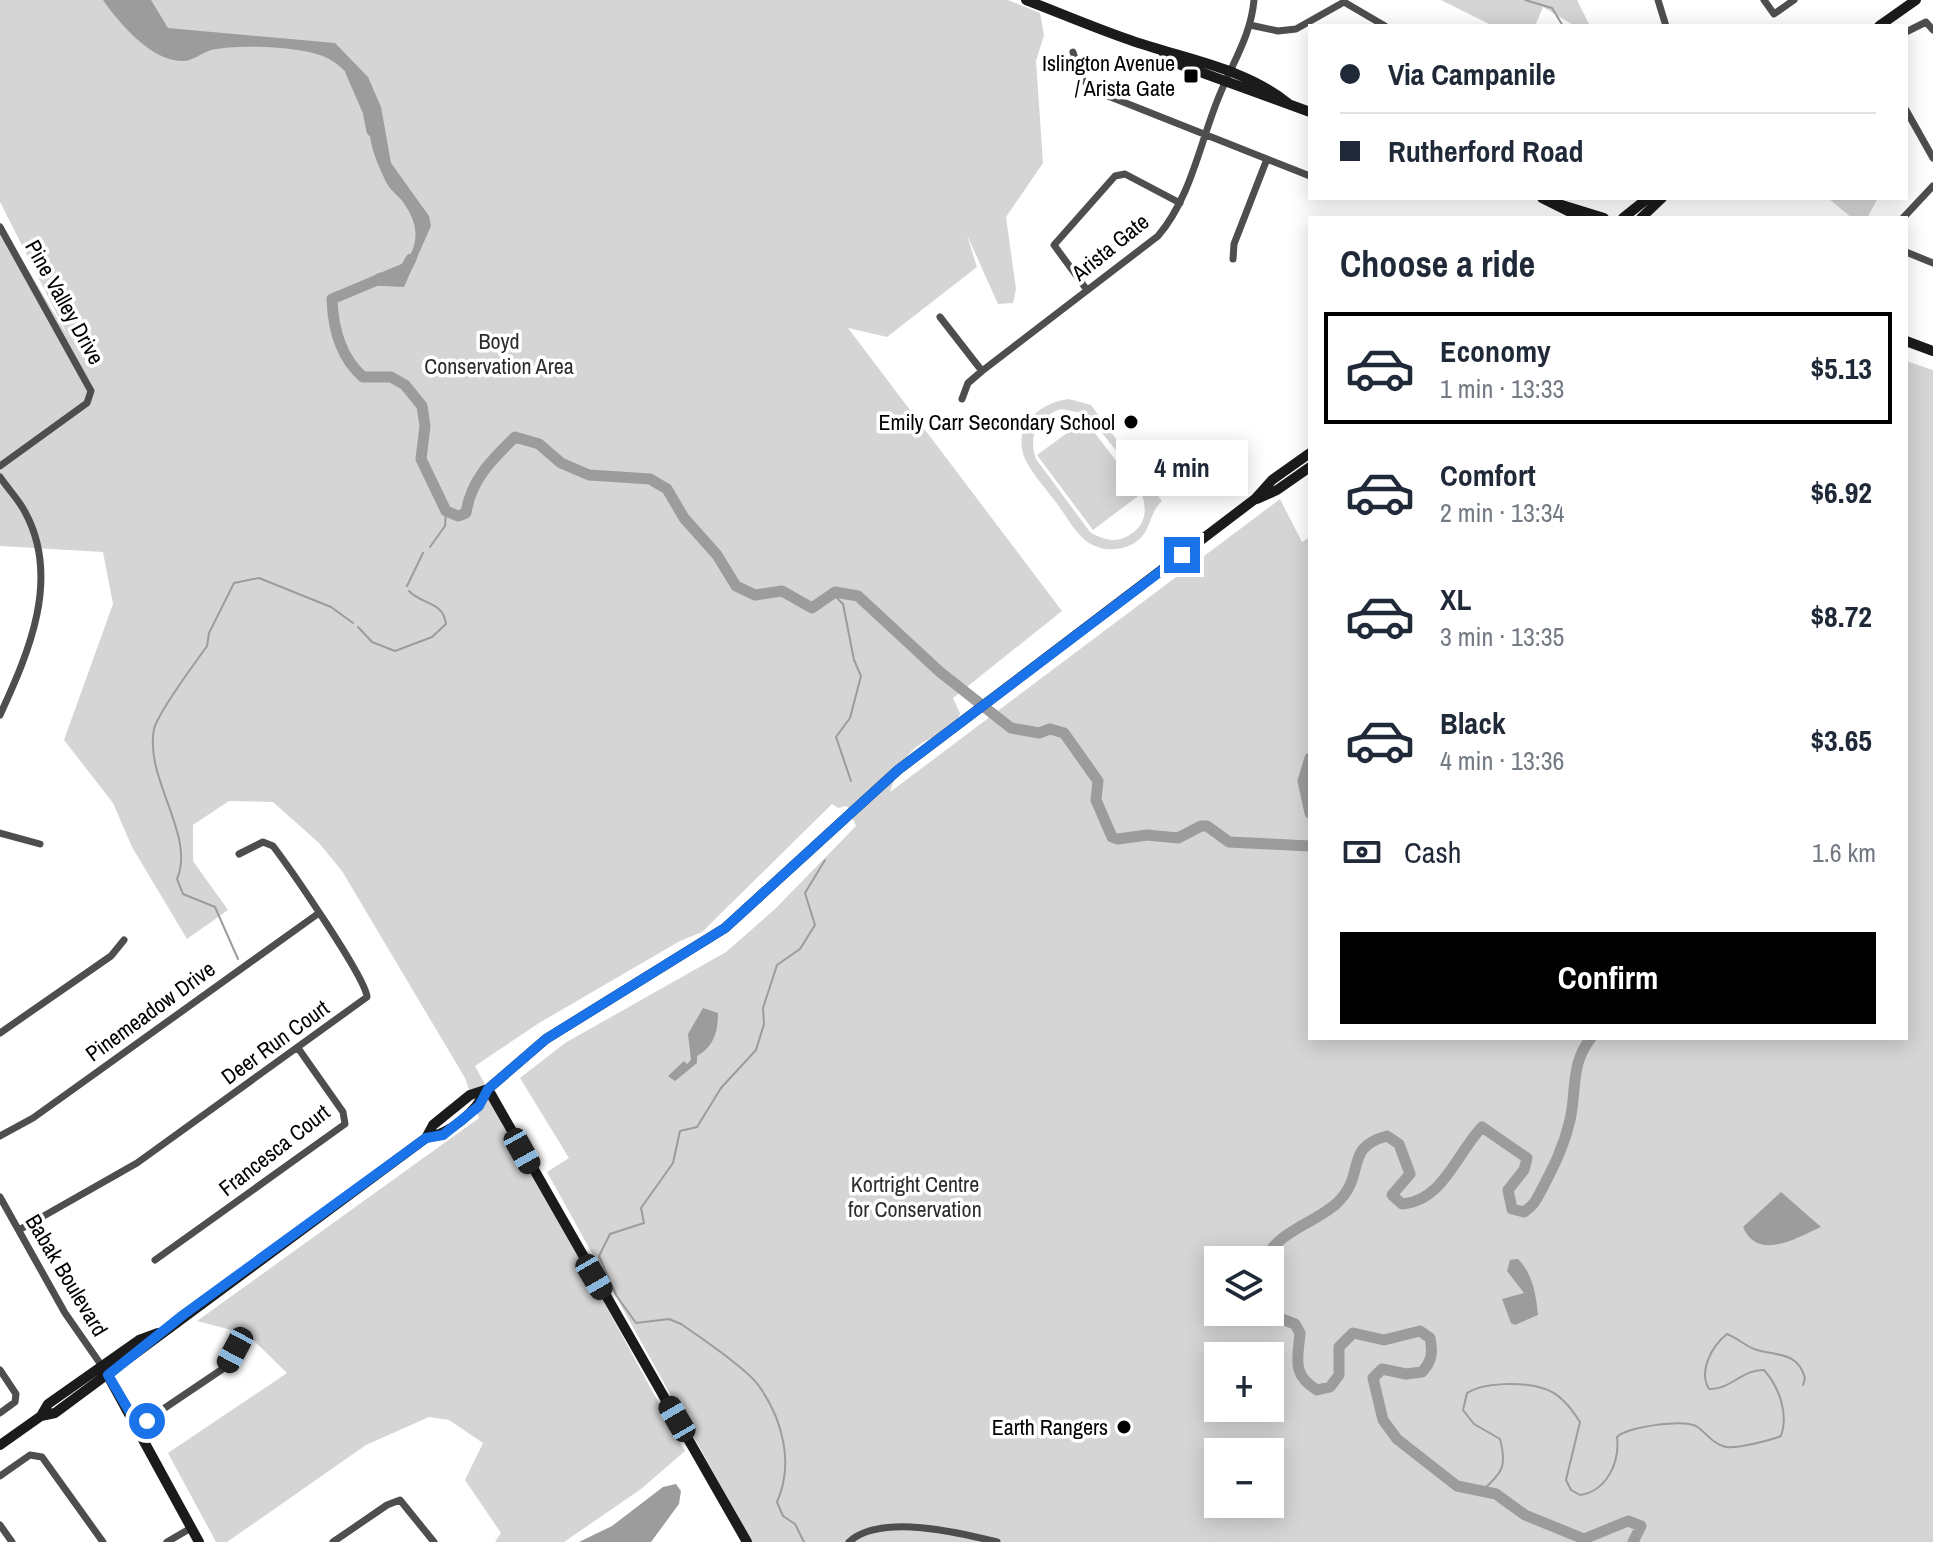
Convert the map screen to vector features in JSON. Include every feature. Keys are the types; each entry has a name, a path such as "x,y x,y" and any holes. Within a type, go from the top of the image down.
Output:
{"main road":[{"path":"1026,0 1155,49 1181,65 1270,88 1289,104 1308,111"},
{"path":"1881,24 1906,4 1916,0"},
{"path":"1547,200 1564,216"},
{"path":"1547,200 1578,216"},
{"path":"1547,200 1598,216"},
{"path":"1626,216 1646,200"},
{"path":"1643,216 1662,200"},
{"path":"1908,342 1933,351"},
{"path":"0,1445 41,1416 55,1413 105,1371 164,1332 426,1138 443,1135 479,1106 488,1089 546,1039 725,928 898,770 1255,499 1272,480 1308,454"},
{"path":"1255,499 1277,490 1308,468"},
{"path":"488,1089 747,1542"},
{"path":"105,1371 138,1426 199,1542"}],"street":[{"name":"Arista Gate","path":"962,399 968,383 982,371 1158,236 1180,203 1250,25 1254,0"},
{"path":"1658,0 1665,24"},
{"path":"1764,0 1774,14 1794,0"},
{"path":"1250,25 1278,31 1296,29 1344,2 1382,24"},
{"path":"1908,31 1926,22 1933,30"},
{"path":"1073,52 1081,79 1095,90 1308,175"},
{"path":"1908,114 1933,158"},
{"path":"1233,259 1234,244 1267,159"},
{"path":"1087,290 1054,245 1115,176 1125,174 1180,203"},
{"path":"1905,216 1933,186"},
{"name":"Pine Valley Drive","path":"0,227 88,385 91,397 0,466"},
{"path":"1908,253 1933,263"},
{"path":"940,317 982,371"},
{"path":"0,477 32,528 43,576 39,609 0,715"},
{"path":"0,833 40,844"},
{"name":"Deer Run Court","path":"19,1230 137,1163 367,997 365,986 319,913 268,842 239,854"},
{"name":"Pinemeadow Drive","path":"0,1136 33,1118 319,913"},
{"path":"0,1033 111,956 124,940"},
{"name":"Francesca Court","path":"155,1260 345,1124 343,1112 298,1048"},
{"name":"Babak Boulevard","path":"0,1197 65,1313 105,1371"},
{"path":"138,1426 227,1366 235,1350"},
{"path":"0,1370 16,1394 15,1402 0,1413"},
{"path":"0,1476 30,1455 42,1457 103,1542"},
{"path":"333,1542 387,1505 400,1500 434,1542"},
{"path":"0,1525 12,1542"},
{"path":"167,1542 191,1528"},
{"path":"849,1542 874,1530 899,1528 936,1528 997,1542"}],"green space":[{"path":"0,0 1008,0 1040,13 1044,35 1036,61 1043,163 1006,217 1016,289 1013,303 998,304 967,235 977,267 887,337 848,328 1062,611 953,698 960,713 956,727 930,738 913,750 901,766 890,792 1280,499 1302,542 1308,538 1308,1040 1908,1040 1908,362 1933,370 1933,1542 752,1542 547,1172 569,1158 520,1078 565,1043 726,952 775,909 856,826 847,806 838,808 832,804 702,932 680,941 539,1023 475,1066 685,1451 641,1489 564,1542 495,1542 501,1533 465,1480 483,1443 449,1420 429,1417 366,1445 227,1542 216,1542 168,1453 287,1373 247,1334 197,1321 479,1118 465,1078 342,871 319,843 273,802 229,801 193,825 193,861 228,910 187,939 132,847 113,803 64,740 113,604 103,552 0,546 0,223 69,338 0,202"},
{"path":"1441,0 1577,0 1589,24 1572,24 1543,7 1536,24 1489,24"},
{"path":"1830,200 1877,200 1868,216 1850,216"},
{"path":"1069,399 1091,405 1162,501 1143,536 1131,545 1104,549 1084,540 1025,459 1022,437 1025,427 1039,411","holes":["1061,409 1082,413 1091,419 1123,460 1141,493 1145,508 1142,522 1131,534 1121,539 1105,539 1090,532 1036,459 1033,443 1040,422"]},
{"path":"1085,420 1141,494 1093,530 1037,455"}],"shaded area":[{"path":"103,0 151,0 168,28 335,43 368,77 381,107 391,163 429,216 431,226 404,287 361,285 378,273 401,270 414,246 415,230 410,214 388,185 376,159 365,97 342,69 315,53 269,47 222,48 186,61 171,60 137,40"},
{"path":"703,1008 718,1013 714,1038 697,1056 697,1063 675,1081 668,1076 684,1061 687,1064 691,1060 688,1034"},
{"path":"1781,1192 1821,1227 1778,1244 1758,1243 1750,1238 1743,1227"},
{"path":"1518,1259 1535,1292 1538,1315 1515,1325 1511,1323 1502,1299 1524,1293 1507,1271 1510,1260"},
{"path":"676,1484 681,1491 679,1504 651,1542 579,1542 612,1526 663,1487"}],"waterway":[{"path":"1525,0 1552,8 1562,24"},
{"path":"351,72 368,111 372,131"},
{"path":"411,259 406,268 332,299 334,321 343,351 363,377 391,377 405,385 422,406 425,426 421,459 446,511 458,516 466,513 478,480 515,437 539,444 561,463 589,475 650,479 667,489 684,518 717,555 736,586 755,595 782,591 812,608 835,592 858,596 940,672 1011,728 1039,733 1050,729 1064,733 1098,781 1096,800 1112,837 1147,835 1178,838 1207,826 1229,842 1308,846"},
{"path":"430,547 445,526 446,511"},
{"path":"407,586 423,553"},
{"path":"238,959 215,907 183,894 177,879 181,862 180,844 156,767 154,729 169,700 207,646 209,633 234,583 259,578 331,607 353,623"},
{"path":"358,627 372,642 395,651 432,637 446,624 444,617 436,607 409,591"},
{"path":"833,594 843,604 854,660 861,676 850,718 836,737 851,781"},
{"path":"1308,765 1303,781 1308,804"},
{"path":"804,1542 795,1524 783,1516 777,1502 785,1473 783,1442 774,1413 759,1386 734,1363 681,1324 669,1319 636,1323 616,1295 599,1256 610,1234 644,1223 641,1208 673,1163 680,1131 697,1127 721,1088 756,1050 764,1024 763,1008 777,965 800,949 815,925 805,893 825,860"},
{"path":"1274,1246 1336,1204 1346,1193 1365,1147 1387,1136 1399,1144 1410,1174 1392,1195 1402,1204 1416,1201 1439,1185 1482,1127 1527,1158 1524,1170 1508,1190 1512,1209 1524,1212 1537,1199 1562,1147 1570,1120 1577,1067 1590,1040"},
{"path":"1284,1320 1295,1324 1300,1333 1300,1372 1317,1390 1330,1387 1339,1375 1339,1347 1353,1333 1384,1340 1420,1331 1430,1338 1431,1348 1430,1360 1422,1372 1406,1374 1382,1369 1373,1378 1383,1420 1397,1439 1457,1486 1496,1494 1525,1515 1584,1539 1628,1521 1641,1526 1633,1542"},
{"path":"1483,1490 1502,1468 1503,1456 1500,1439 1474,1424 1463,1410 1467,1393 1474,1389 1503,1384 1534,1386 1548,1390 1564,1401 1580,1422 1566,1480 1571,1490 1580,1495 1598,1488 1610,1474 1616,1456 1617,1437 1631,1430 1689,1424 1726,1447 1754,1444 1781,1436 1784,1419 1781,1401 1764,1370 1709,1389 1705,1374 1708,1359 1727,1334 1753,1349 1792,1359 1802,1370 1805,1378 1803,1385"}],"place":[{"name":"Islington Avenue / Arista Gate","path":"1191,76"},
{"name":"Emily Carr Secondary School","path":"1131,422"},
{"name":"Earth Rangers","path":"1124,1427"}],"route":[{"path":"147,1421 138,1426 108,1375 146,1349 183,1315 426,1138 443,1135 479,1106 488,1089 546,1039 725,928 826,832 898,770 1182,555"}],"park label":[{"name":"Boyd Conservation Area","path":"499,354"},
{"name":"Kortright Centre for Conservation","path":"915,1196"}]}
